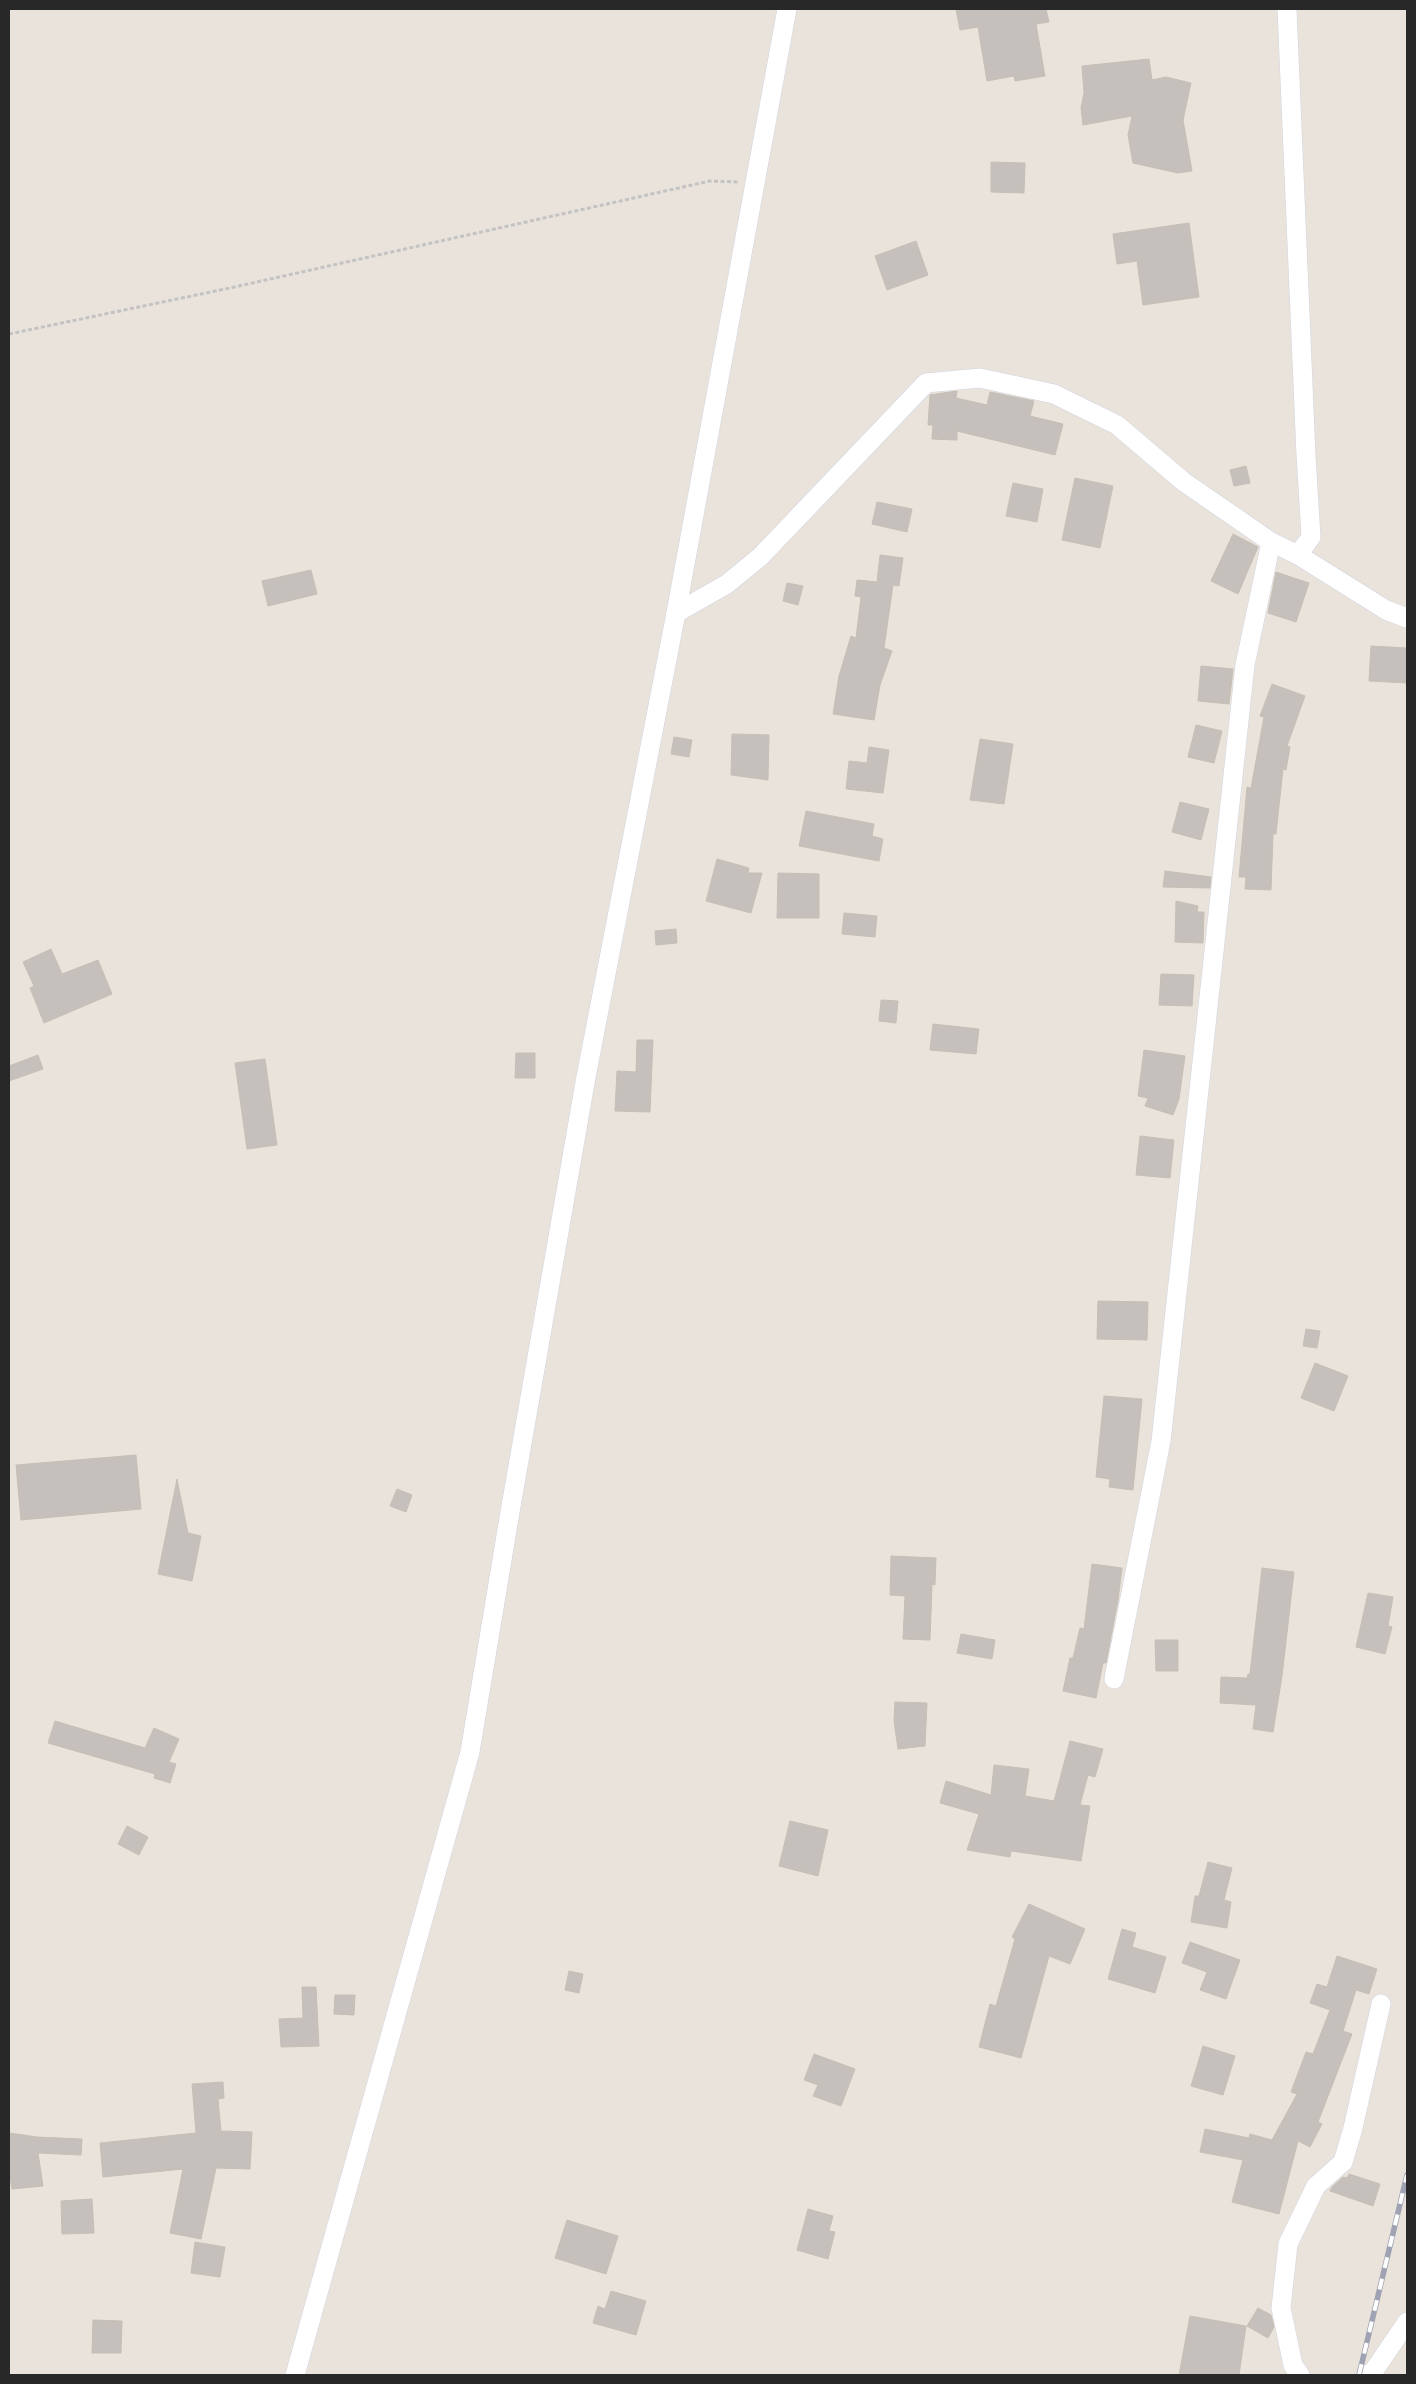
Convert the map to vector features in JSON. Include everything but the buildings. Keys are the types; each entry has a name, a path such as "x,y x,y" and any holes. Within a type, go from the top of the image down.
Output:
{"street":[{"path":"295,2375 470,1752 585,1086 676,612 787,9"},
{"path":"1287,9 1311,537 1298,555"},
{"path":"676,612 727,584 761,556 926,383 980,378 1054,394 1117,425 1184,482 1271,542 1298,555 1386,610 1407,618"},
{"path":"1114,1679 1161,1441 1245,665 1271,542"},
{"path":"1300,2375 1293,2365 1281,2308 1288,2244 1316,2186 1343,2162 1353,2128 1380,2004"},
{"path":"1366,2375 1373,2372 1407,2322"}],"path":[{"path":"9,334 230,288 710,181 754,183"}],"railway":[{"path":"1359,2375 1407,2175"}]}
